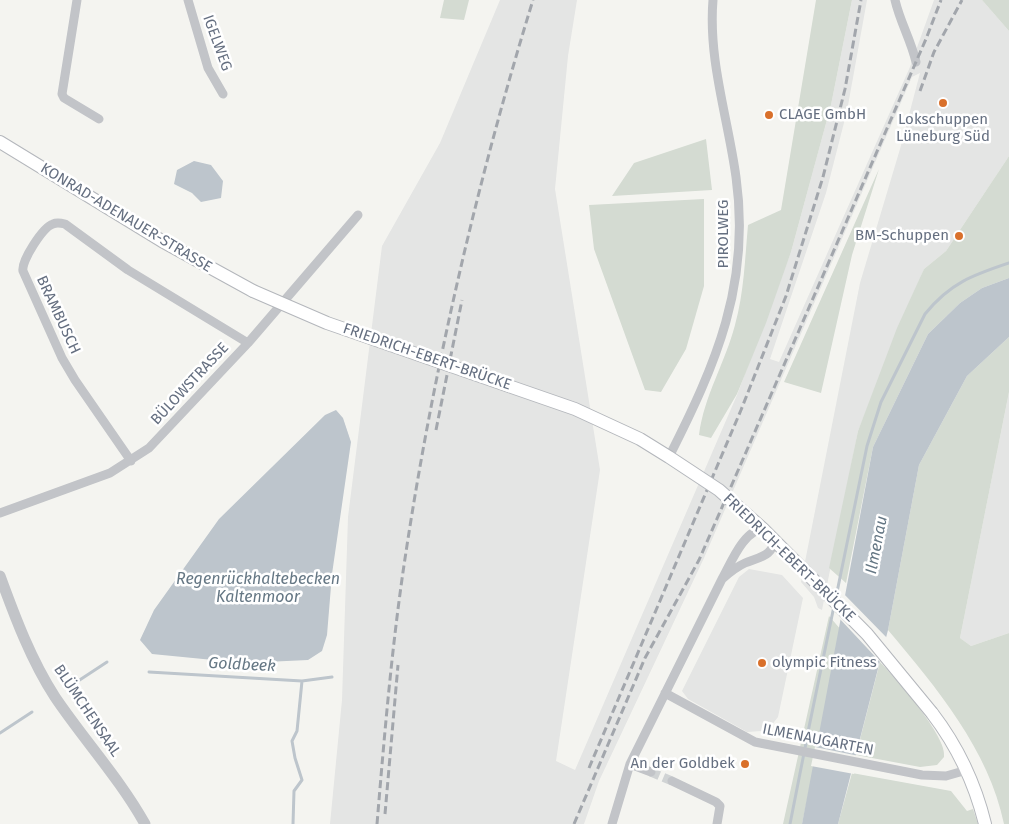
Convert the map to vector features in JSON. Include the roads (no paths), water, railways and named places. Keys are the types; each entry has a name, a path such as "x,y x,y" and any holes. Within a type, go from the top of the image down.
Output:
{"main road":[{"name":"KONRAD-ADENAUER-STRASSE","path":"0,142 177,250 253,291"},
{"name":"FRIEDRICH-EBERT-BRÜCKE","path":"253,291 328,324 575,409 640,439 719,490 764,529 867,634 932,713 954,744 968,770 978,794 985,824"}],"street":[{"path":"79,0 62,94 64,98 98,119"},
{"name":"IGELWEG","path":"188,0 208,68 223,94"},
{"name":"PIROLWEG","path":"670,457 720,347 738,276 740,241 736,177 714,48 713,0"},
{"path":"895,0 900,21 913,48 916,62"},
{"name":"BÜLOWSTRASSE","path":"0,513 110,473 149,448 248,343 358,215"},
{"name":"BRAMBUSCH","path":"131,461 66,365 23,271 24,260 47,227 58,223 65,224 128,270 248,343"},
{"path":"612,824 630,764 722,579 749,536 755,530 764,528 771,532 774,538 774,545 769,553 735,568 722,579"},
{"name":"BLÜMCHENSAAL","path":"0,576 12,609 56,697 129,798 145,824"},
{"name":"ILMENAUGARTEN","path":"665,693 747,739 760,743 922,775 946,776 968,770"},
{"path":"630,764 651,772"},
{"path":"672,781 716,802 720,806 717,824"}],"water":[{"path":"194,161 211,165 223,181 221,198 201,202 192,193 174,184 177,170"},
{"name":"Ilmenau","path":"1009,278 1009,337 967,376 919,465 888,630 838,824 802,824 873,447 928,334 960,303 982,288"},
{"name":"Regenrückhaltebecken Kaltenmoor","path":"336,410 343,418 351,442 332,574 327,635 322,651 308,660 244,663 152,654 140,640 154,610 219,519 325,415"}],"waterway":[{"path":"836,597 867,446 881,402 925,314 934,303 953,287 973,276 1009,263"},
{"path":"808,732 834,606"},
{"name":"Goldbeek","path":"72,685 107,662"},
{"name":"Goldbeek","path":"149,672 302,681 332,677"},
{"path":"293,824 294,791 302,780 292,741 297,731 302,681"},
{"name":"Goldbeek","path":"0,733 32,712"},
{"name":"Goldbeek","path":"798,734 821,740"},
{"path":"790,824 807,738"}],"tunnel":[{"path":"651,772 672,781"}],"railway":[{"path":"377,824 388,698 403,572 427,428 441,355 474,212 533,0"},
{"path":"589,768 741,410 786,296 823,177 845,89 861,0"},
{"path":"574,824 645,658 699,560 926,39 941,0"},
{"path":"920,91 934,52 962,0"},
{"path":"436,430 462,300"},
{"path":"385,814 398,665"}],"place":[{"name":"Lokschuppen Lüneburg Süd","path":"943,103"},
{"name":"CLAGE GmbH","path":"769,115"},
{"name":"BM-Schuppen","path":"959,236"},
{"name":"olympic Fitness","path":"762,663"},
{"name":"An der Goldbek","path":"745,764"}]}
